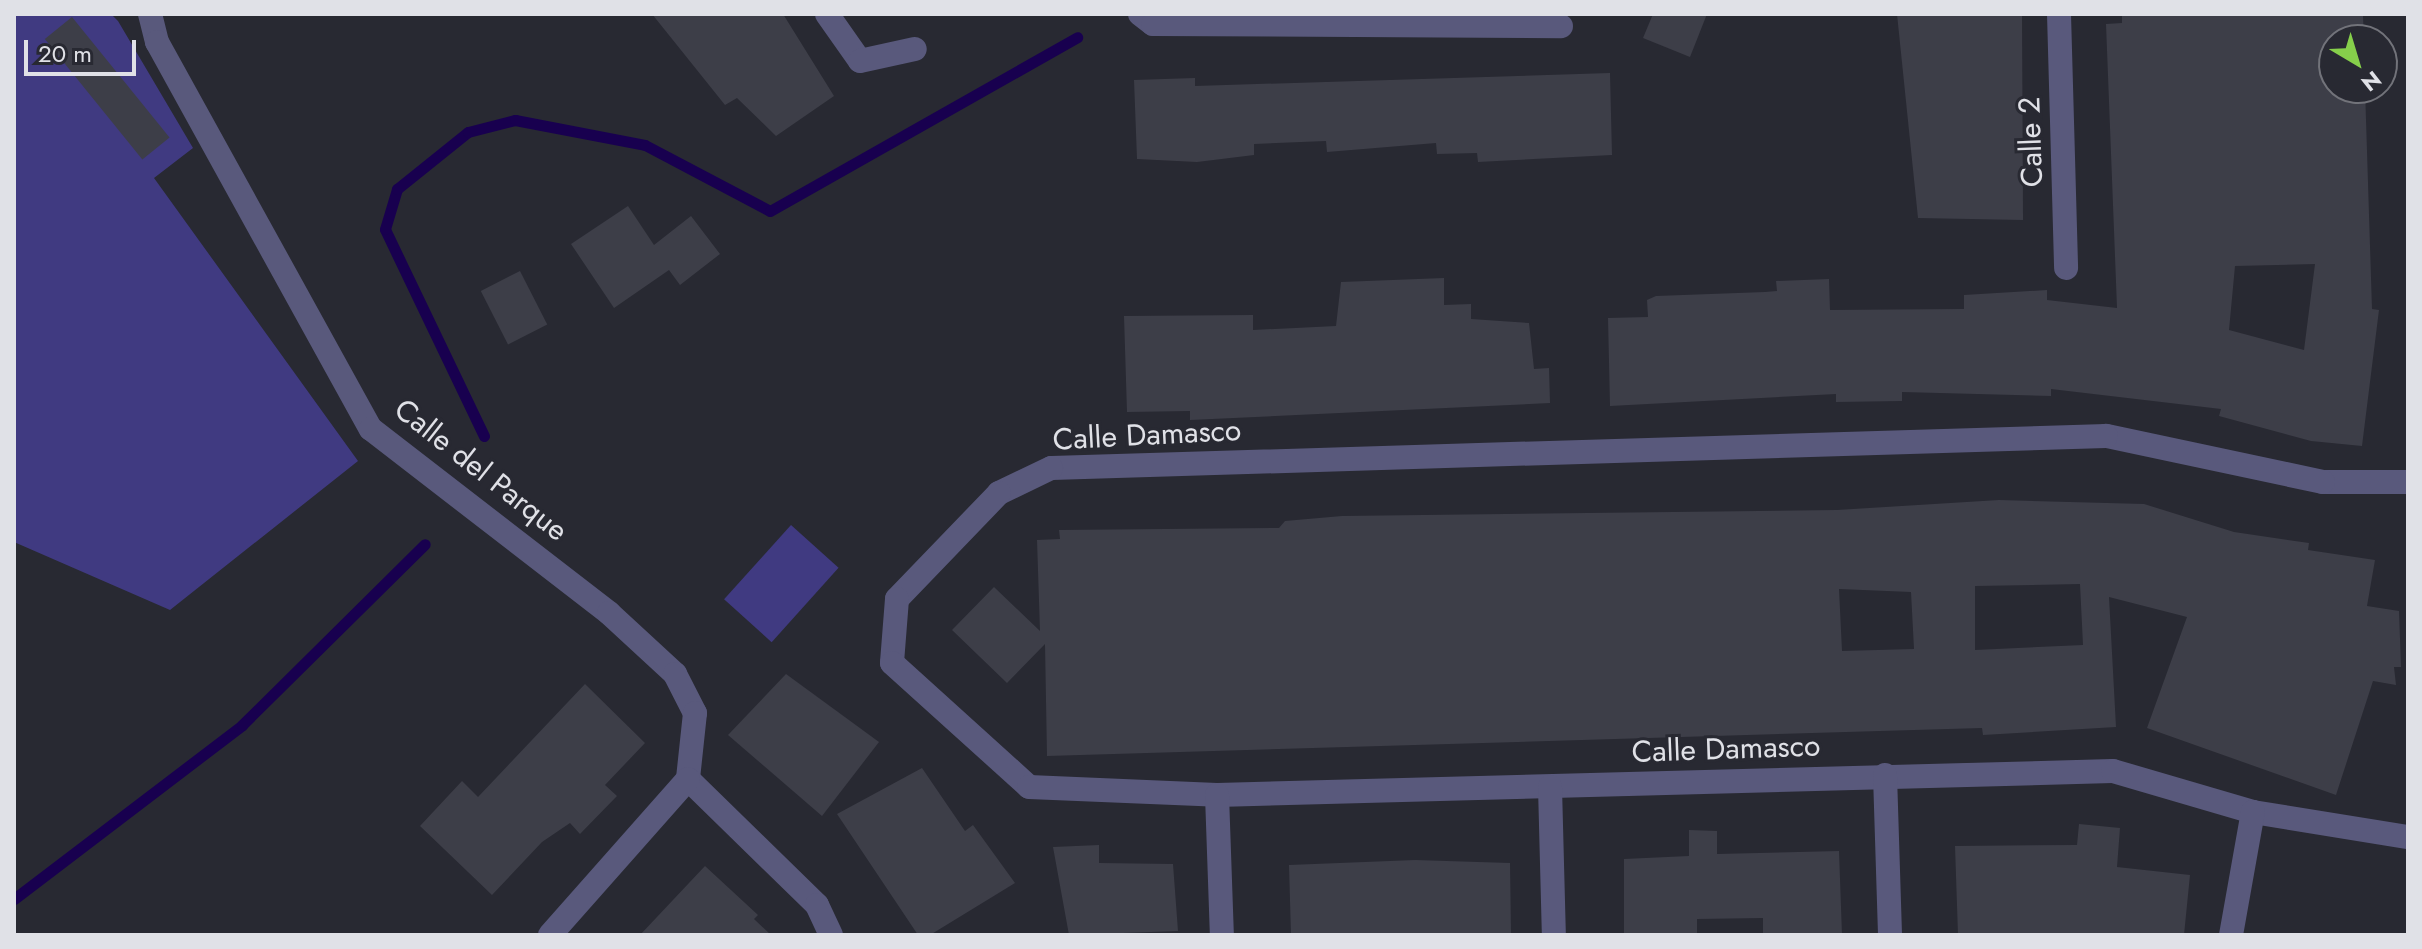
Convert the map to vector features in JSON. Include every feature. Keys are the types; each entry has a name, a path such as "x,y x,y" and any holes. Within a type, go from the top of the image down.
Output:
{"street":[{"name":"Calle del Parque","path":"150,14 157,42 371,429 609,613 675,674 695,713 688,779"},
{"path":"827,14 860,61 915,49"},
{"path":"1140,14 1153,24 1561,26"},
{"name":"Calle 2","path":"2059,14 2066,268"},
{"name":"Calle Damasco","path":"2408,482 2323,482 2106,436 1051,468 999,493 897,599 892,663 1029,787 1217,795 2113,771 2253,812 2408,837"},
{"path":"1885,775 1890,935"},
{"path":"550,935 688,779 817,905 831,935"},
{"path":"1550,787 1554,935"},
{"path":"1217,795 1222,935"},
{"path":"2231,935 2253,812"}],"shaded area":[{"path":"14,14 111,14 118,21 193,148 154,178 358,461 170,610 14,542"},
{"path":"791,525 839,568 772,642 724,599"}],"building":[{"path":"652,14 783,14 834,96 776,136 737,98 725,105"},
{"path":"1653,14 1707,14 1690,57 1643,38"},
{"path":"1897,14 2022,14 2023,220 1918,218"},
{"path":"2122,14 2363,16 2363,24 2318,24 2318,104 2366,104 2372,309 2379,310 2362,446 2311,441 2219,416 2221,409 2051,389 2051,396 1902,392 1902,401 1836,402 1836,394 1610,406 1608,318 1648,317 1647,300 1656,296 1777,291 1776,281 1829,279 1830,310 1964,309 1964,295 2047,290 2047,300 2117,308 2106,24 2122,23","holes":["2315,264 2304,350 2229,330 2235,266"]},
{"path":"72,17 170,137 142,159 45,39"},
{"path":"1610,73 1612,155 1478,162 1477,153 1437,154 1436,143 1327,152 1326,141 1254,144 1254,155 1197,162 1137,159 1134,80 1195,78 1195,86"},
{"path":"628,206 654,245 691,216 720,254 680,285 669,270 614,308 571,244"},
{"path":"520,271 547,324 508,344 481,291"},
{"path":"1444,278 1444,305 1471,304 1471,319 1529,323 1534,369 1549,368 1550,403 1190,420 1190,411 1127,412 1124,316 1253,315 1253,330 1336,326 1341,282"},
{"path":"1999,500 2144,504 2234,532 2309,543 2308,550 2375,560 2367,606 2399,611 2401,667 2394,667 2396,685 2373,681 2336,795 2147,728 2187,617 2109,597 2116,727 1983,735 1982,728 1047,756 1045,644 1007,683 952,630 994,587 1040,631 1037,540 1060,539 1059,530 1279,528 1285,521 1342,516 1837,510","holes":["2080,584 2083,645 1975,650 1975,586","1839,589 1911,592 1914,649 1842,651"]},
{"path":"786,674 879,742 822,816 728,735"},
{"path":"585,684 645,743 605,785 617,796 580,834 570,823 542,842 492,895 420,826 462,781 478,797"},
{"path":"922,768 965,831 973,825 1015,883 930,935 918,935 837,814"},
{"path":"2079,824 2120,828 2117,867 2190,875 2184,935 1958,935 1955,846 2077,845"},
{"path":"1689,830 1717,831 1717,854 1839,851 1842,935 1763,935 1763,918 1697,919 1697,935 1624,935 1624,859 1689,856"},
{"path":"1099,845 1099,863 1173,864 1178,931 1069,935 1053,847"},
{"path":"1415,860 1510,863 1511,935 1291,935 1289,865"},
{"path":"705,866 758,915 754,919 771,935 640,935"}],"waterway":[{"path":"484,436 385,229 397,189 468,132 515,120 645,145 770,211 1077,37"},
{"path":"14,899 242,725 425,544"}]}
